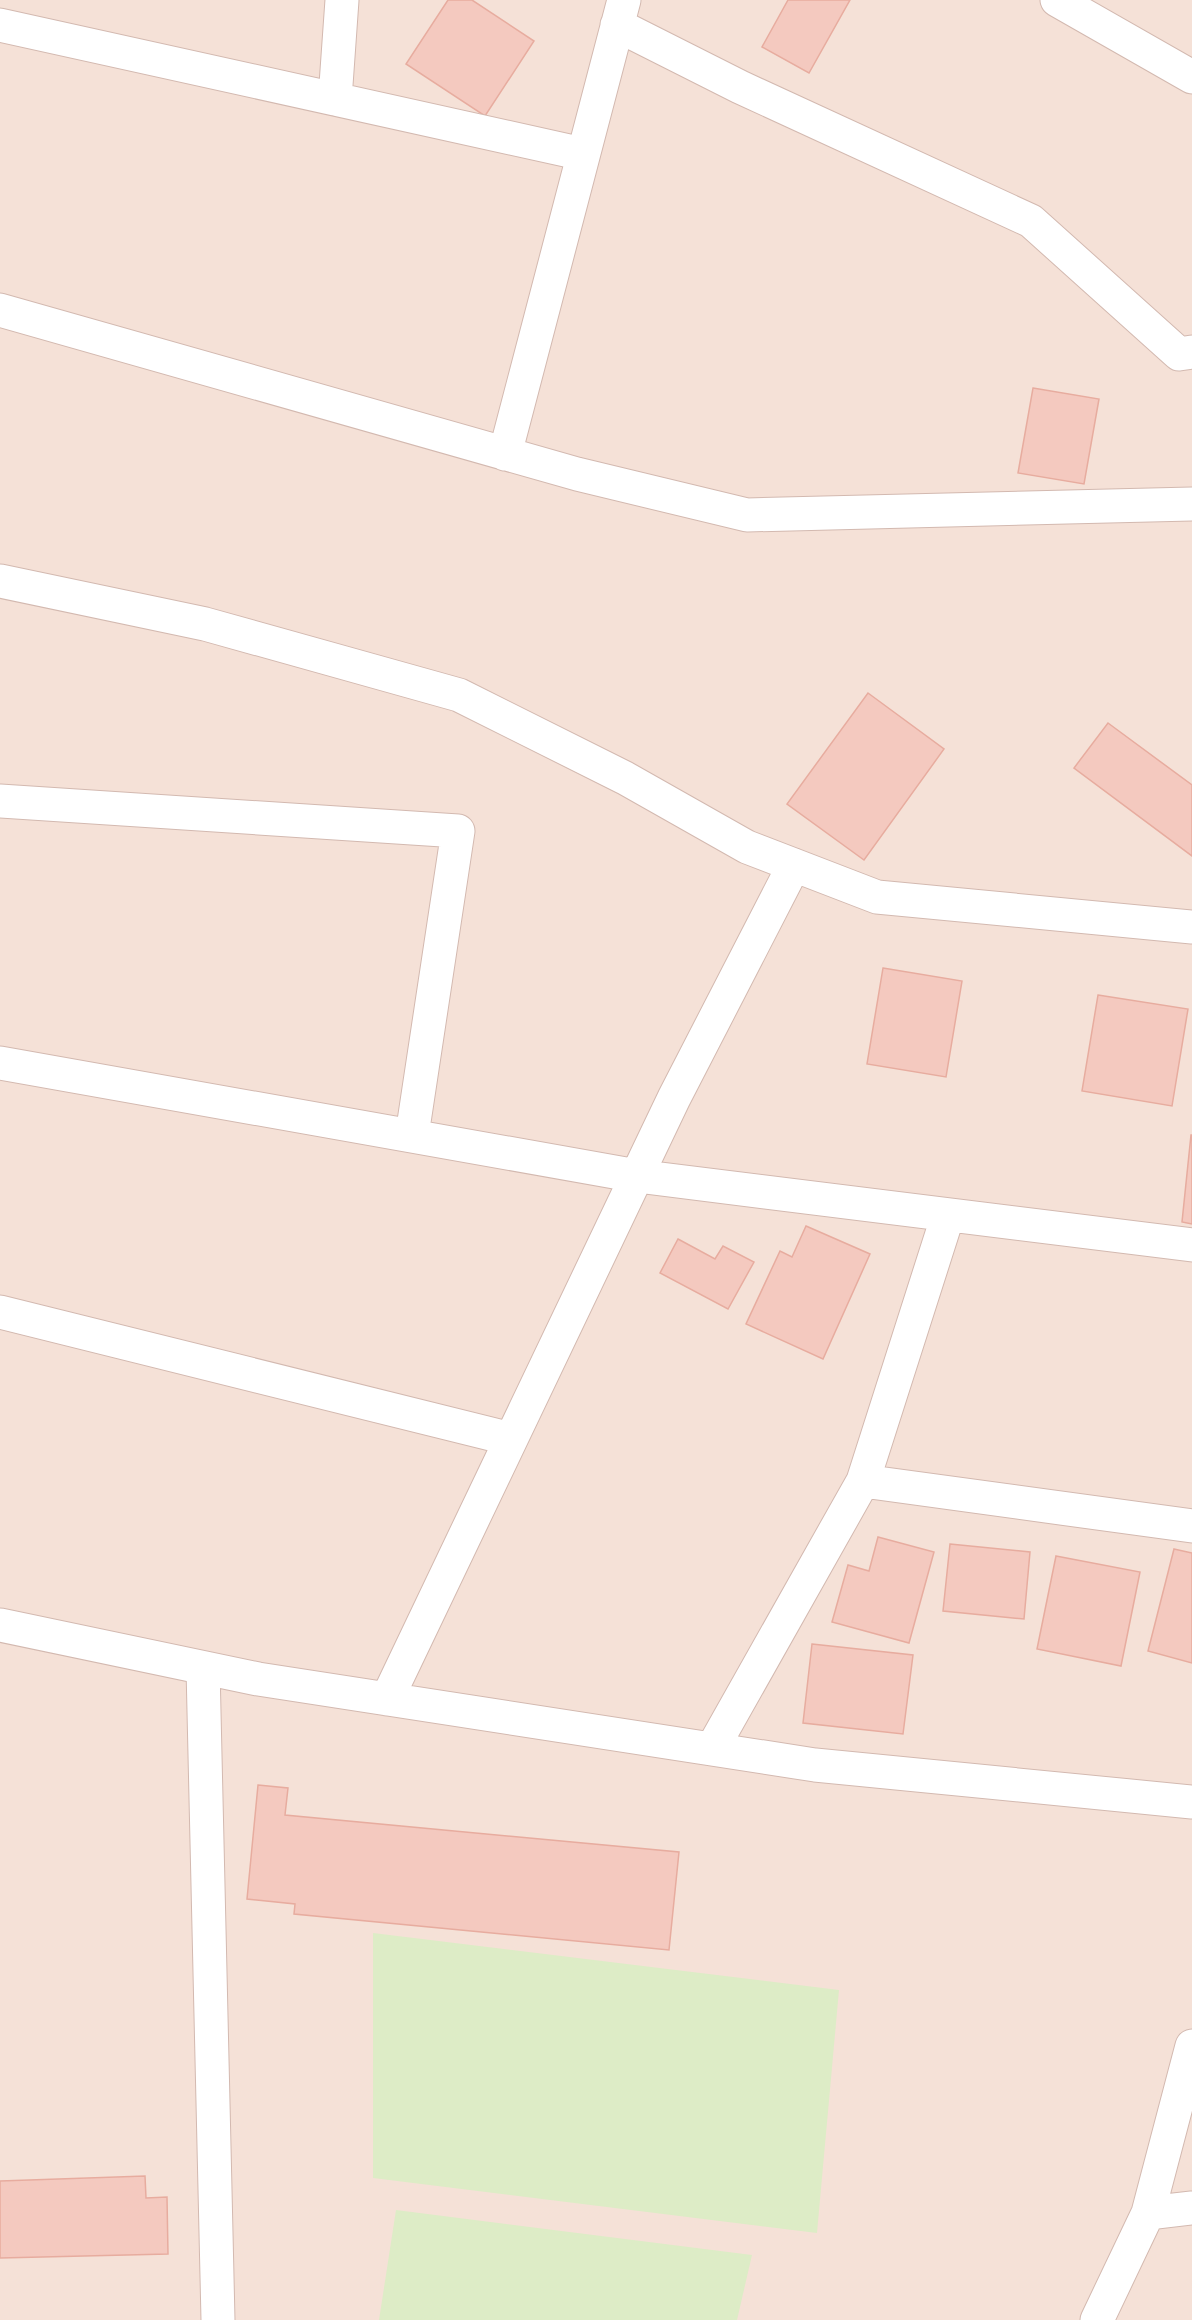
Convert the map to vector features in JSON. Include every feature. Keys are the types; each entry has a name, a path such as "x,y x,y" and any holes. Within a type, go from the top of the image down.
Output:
{"street":[{"path":"335,99 342,0"},
{"path":"1057,0 1192,76"},
{"path":"505,454 621,12 740,87 1031,221 1179,354 1192,352"},
{"path":"0,26 583,154"},
{"path":"0,310 505,454 747,515 1192,504"},
{"path":"0,581 205,624 459,695 625,778 747,847 877,897 1192,927"},
{"path":"0,801 458,831 412,1135"},
{"path":"387,1699 637,1176 794,865"},
{"path":"0,1063 637,1176 1192,1245"},
{"path":"712,1749 863,1481 948,1215"},
{"path":"0,1312 511,1439"},
{"path":"863,1481 1192,1526"},
{"path":"0,1625 203,1668 387,1699 815,1765 1192,1802"},
{"path":"203,1668 218,2320"},
{"path":"1097,2320 1148,2213 1192,2046"},
{"path":"1148,2213 1192,2208"}],"shaded area":[{"path":"0,0 1192,0 1192,2320 0,2320"}],"green space":[{"path":"373,1933 839,1990 817,2233 373,2178"},
{"path":"396,2210 752,2255 737,2320 379,2320"}],"building":[{"path":"448,0 472,0 534,41 485,116 406,64"},
{"path":"788,0 850,0 809,73 762,47"},
{"path":"1033,388 1099,399 1084,484 1018,473"},
{"path":"868,693 944,749 864,860 787,804"},
{"path":"1108,723 1192,785 1192,856 1074,768"},
{"path":"883,968 962,981 946,1077 867,1064"},
{"path":"1098,995 1188,1009 1172,1106 1082,1091"},
{"path":"1192,1135 1192,1224 1182,1222"},
{"path":"806,1226 870,1254 823,1359 746,1324 780,1251 792,1257"},
{"path":"678,1239 715,1259 723,1246 754,1262 728,1309 660,1273"},
{"path":"878,1537 934,1552 909,1643 832,1622 848,1565 869,1571"},
{"path":"950,1544 1030,1552 1024,1619 943,1611"},
{"path":"1174,1549 1192,1553 1192,1663 1148,1651"},
{"path":"1056,1556 1140,1572 1121,1666 1037,1649"},
{"path":"812,1644 913,1655 903,1734 803,1723"},
{"path":"258,1785 288,1788 285,1815 679,1852 669,1950 294,1914 295,1904 247,1899"},
{"path":"145,2176 146,2198 167,2197 168,2254 0,2258 0,2181"}]}
